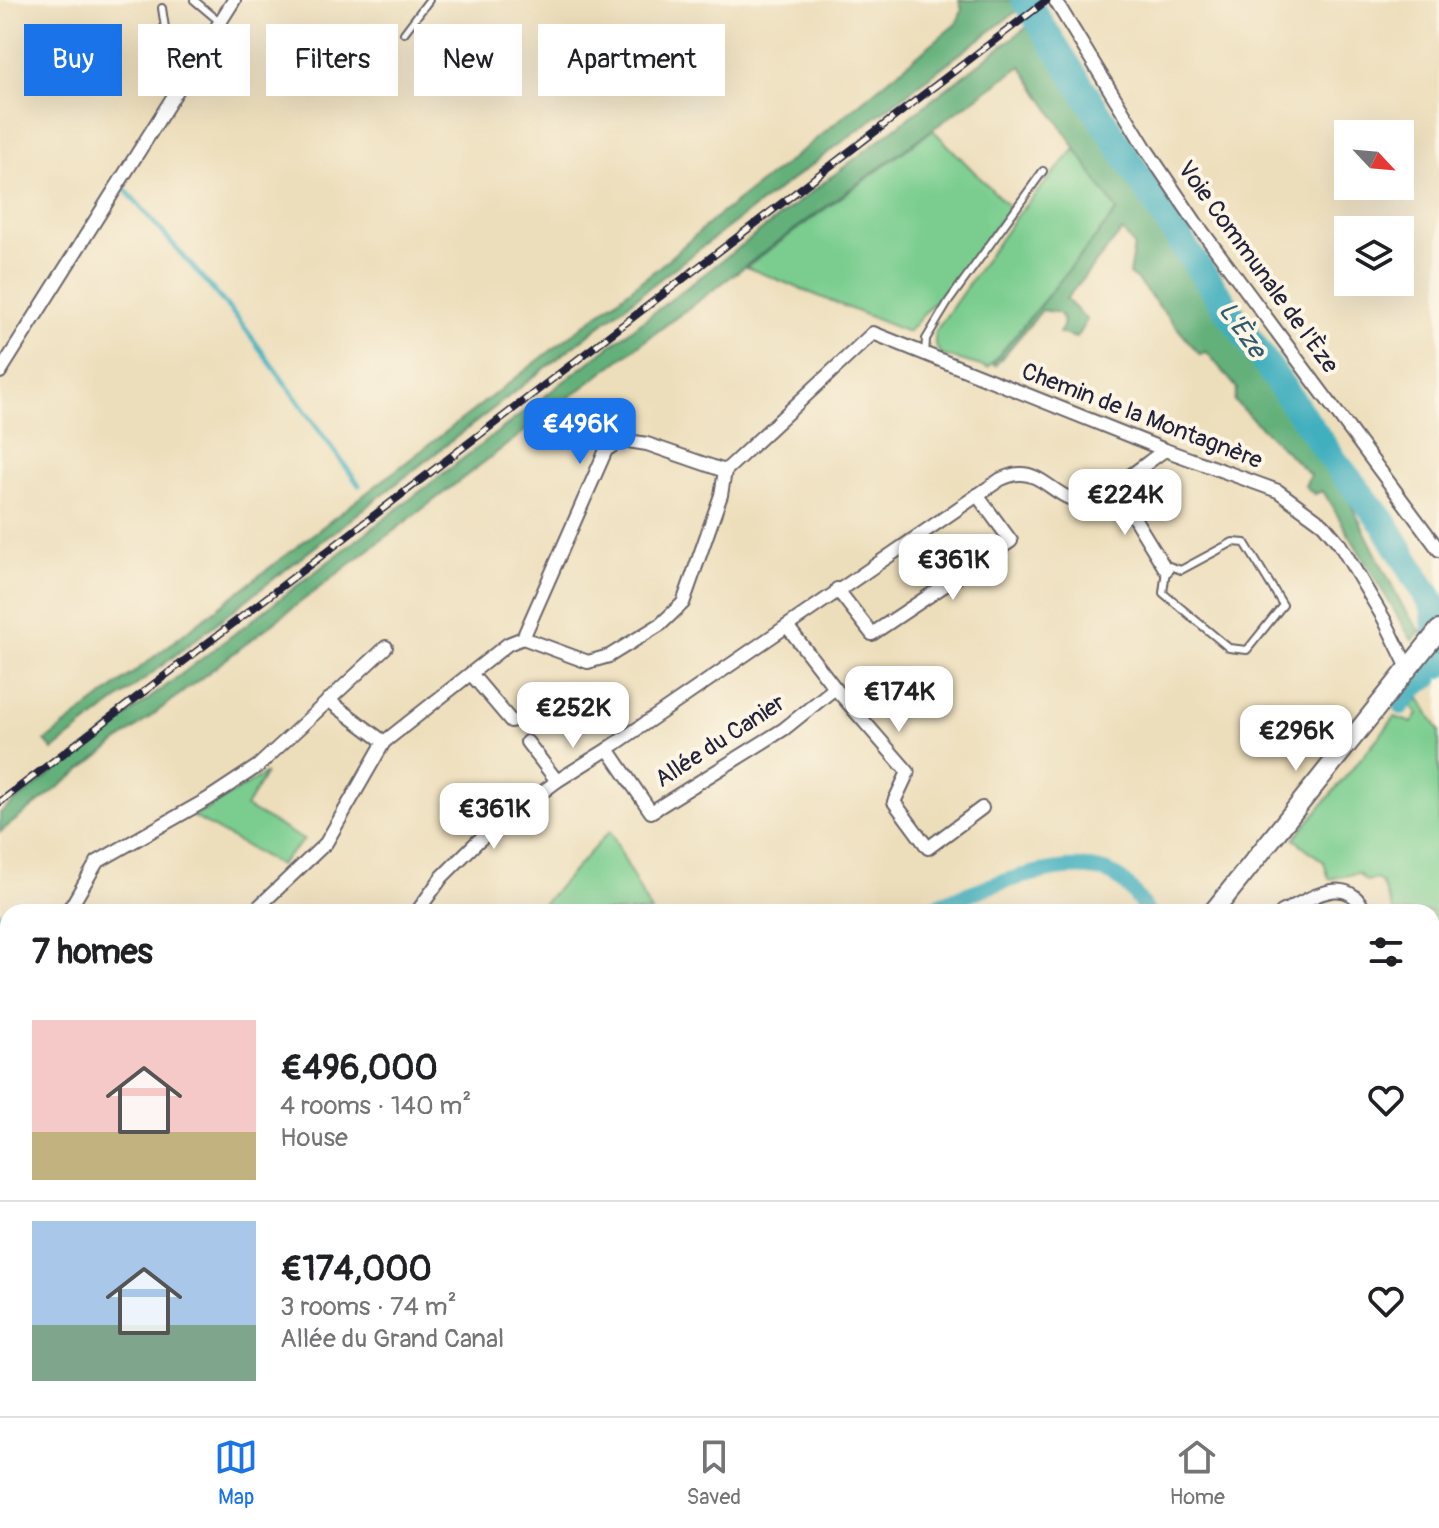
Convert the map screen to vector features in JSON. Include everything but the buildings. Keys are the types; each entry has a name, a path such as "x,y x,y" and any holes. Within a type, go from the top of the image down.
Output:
{"main road":[{"path":"1219,904 1439,630"}],"street":[{"path":"220,22 234,0"},
{"name":"Voie Communale de l'Èze","path":"1055,0 1146,149 1196,223 1439,550"},
{"path":"0,372 173,96"},
{"name":"Chemin de la Montagnère","path":"725,471 873,333 1165,450 1278,491 1323,524 1339,543 1411,664"},
{"path":"261,904 326,843 384,742 508,644 523,638 588,662 609,656 661,624 683,603 721,495 725,471 647,444 622,440 606,450 523,638"},
{"path":"423,904 442,877 478,841 557,781 1001,479 1018,474 1034,476 1063,496 1077,500 1092,499 1165,450"},
{"path":"1114,485 1165,567"},
{"path":"837,589 872,634 1011,541 977,495"},
{"path":"787,626 835,688 908,772 894,802 928,848 982,808"},
{"path":"71,904 97,862 208,799 258,766 386,647"},
{"path":"472,675 511,721"},
{"name":"Allée du Canier","path":"608,749 651,812 784,729 835,688"},
{"path":"328,700 384,742"},
{"path":"527,742 557,781"},
{"path":"1301,904 1337,889 1348,890 1360,904"}],"lane":[{"path":"194,0 220,22"},
{"path":"404,33 429,0"},
{"path":"162,8 164,24"},
{"path":"925,355 926,339 949,301 1043,171"},
{"path":"1233,542 1245,543 1283,605 1247,650 1229,648 1163,593 1165,567 1181,570 1233,542"}],"green space":[{"path":"959,0 1016,0 1021,8 682,262 53,750 45,741 658,268 715,218 957,23 962,10"},
{"path":"1027,27 1332,467 1403,607 1421,632 1412,641 1323,491 1314,494 1305,486 1310,475 1234,401 1237,388 1206,351 1200,355 1129,274 1134,246 1122,231 1066,299 1087,320 1076,338 1059,333 1064,323 1059,313 1042,310 995,366 992,364 1117,211 1021,66 635,348 0,832 0,813"},
{"path":"933,130 1010,208 908,332 746,267"},
{"path":"1076,148 1118,211 988,368 942,355 935,345 935,332 1017,215"},
{"path":"1420,698 1439,731 1439,904 1391,904 1381,882 1376,879 1366,881 1358,873 1329,879 1324,862 1294,839 1395,717 1412,723 1418,714 1412,706"},
{"path":"266,773 246,807 304,840 279,865 194,817"},
{"path":"610,831 647,904 543,904"}],"waterway":[{"name":"L'Èze","path":"1025,0 1185,248 1334,461 1385,525 1434,607 1439,664"},
{"path":"124,188 239,320 359,485"},
{"path":"1402,707 1417,689 1431,679 1428,667 1439,653"},
{"path":"943,904 1018,877 1072,868 1095,869 1114,875 1142,904"}],"railway":[{"path":"0,802 1047,0"}]}
